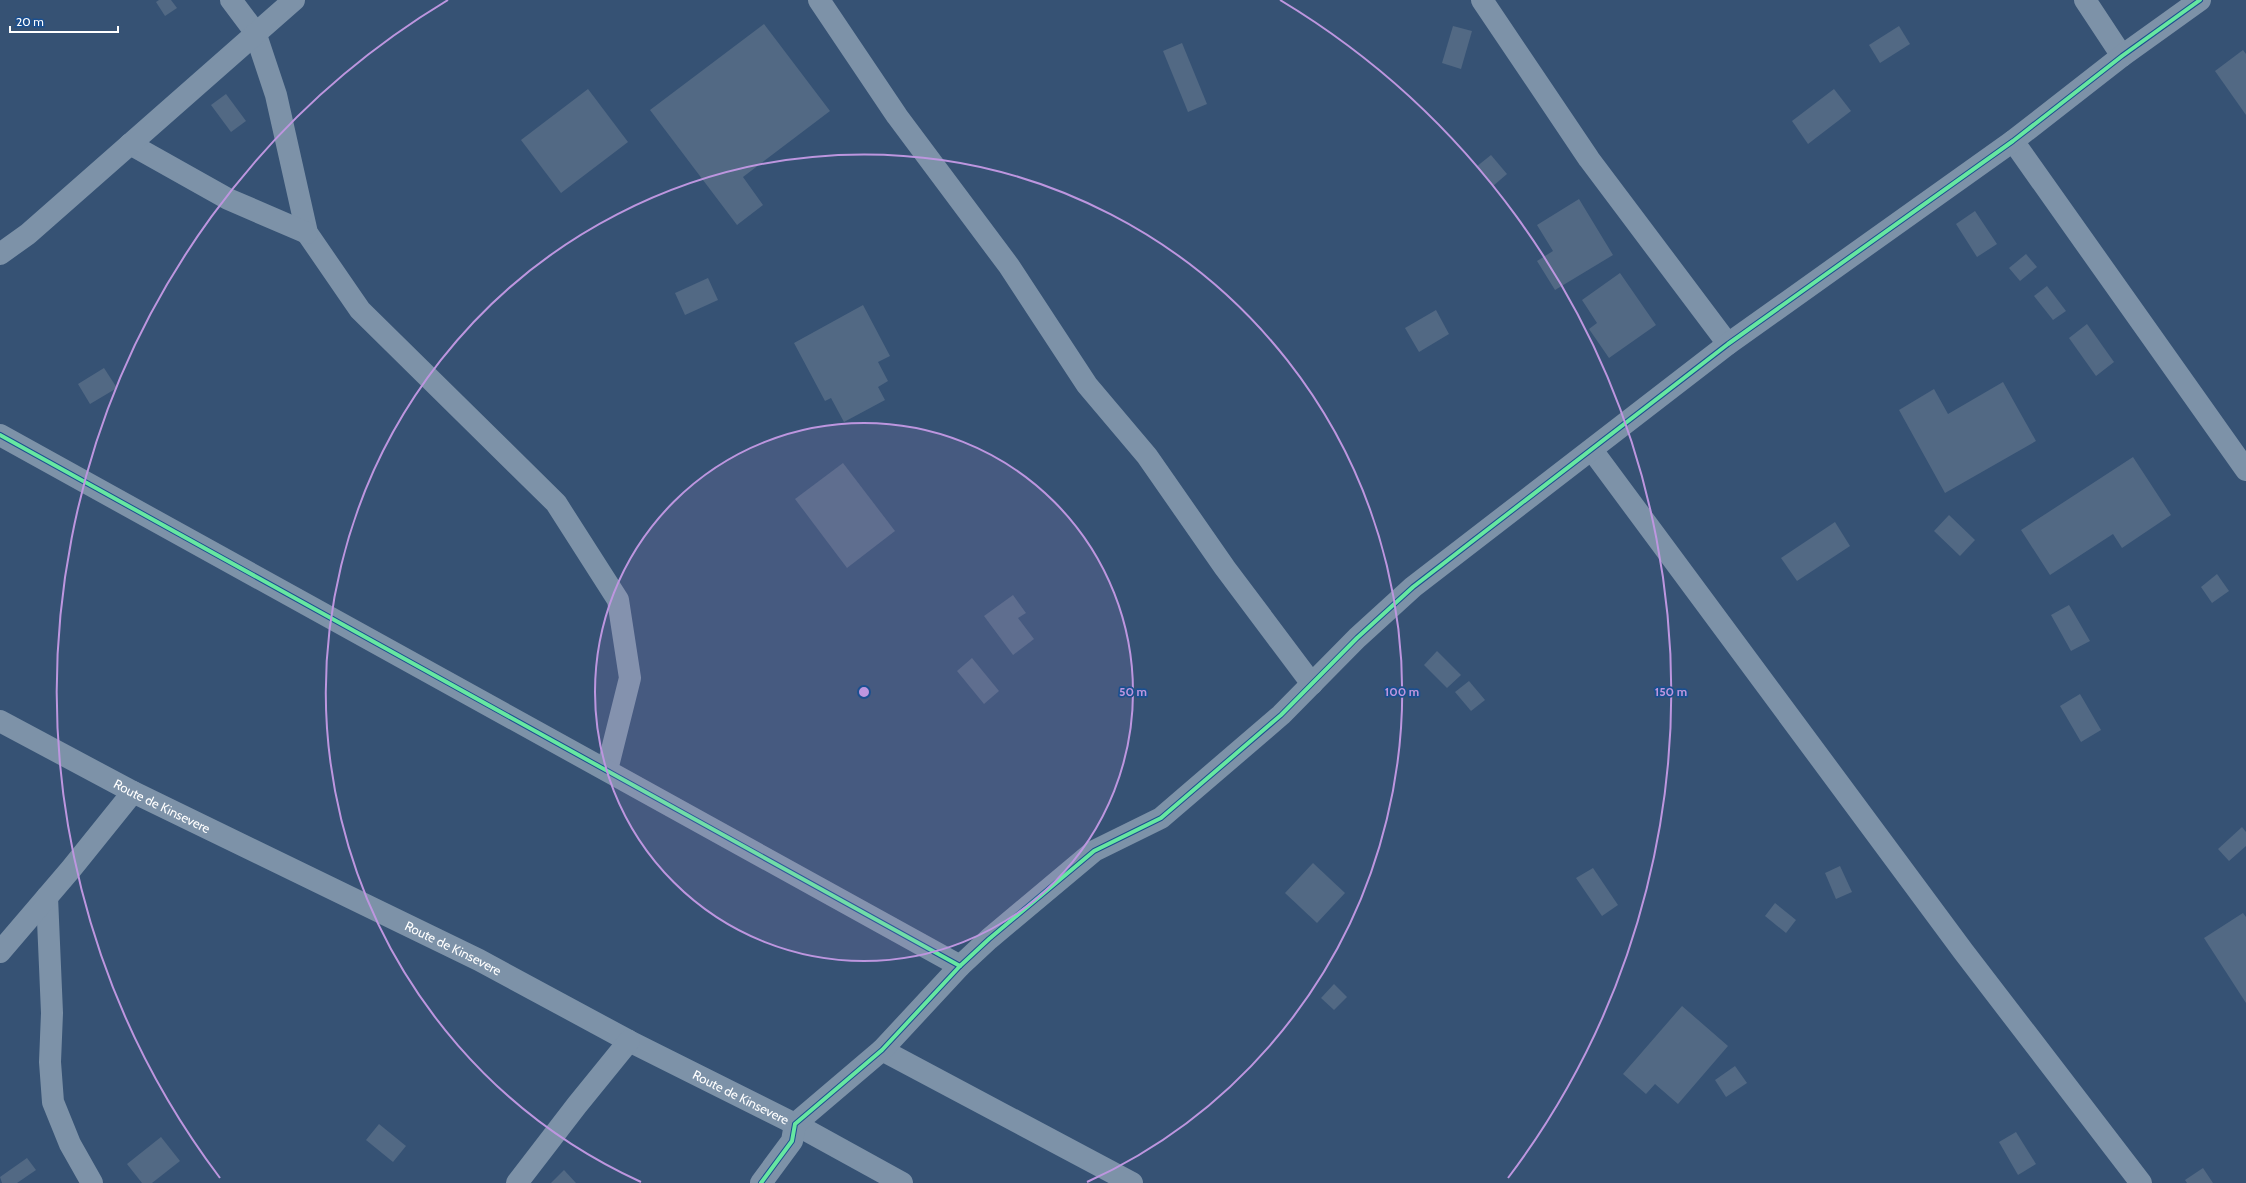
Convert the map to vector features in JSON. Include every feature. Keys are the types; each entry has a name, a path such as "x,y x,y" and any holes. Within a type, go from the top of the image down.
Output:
{"street":[{"path":"230,0 255,32 276,95 308,233 360,310 556,503 618,600 630,678 607,770"},
{"path":"0,254 28,234 255,32 294,0"},
{"path":"819,0 897,116 1009,266 1087,385 1147,456 1225,568 1312,684"},
{"path":"1482,0 1589,159 1728,344"},
{"path":"2085,0 2122,56"},
{"path":"761,1183 792,1141 795,1124 882,1050 960,966 989,939 1094,851 1161,818 1281,714 1356,638 1413,587 1728,344 2013,141 2122,56 2200,0"},
{"path":"2013,141 2246,470"},
{"path":"130,144 228,199 308,233"},
{"path":"0,435 960,966"},
{"path":"1592,450 1958,945 2141,1183"},
{"name":"Route de Kinsevere","path":"0,721 133,792 479,960 629,1041 795,1124 902,1183"},
{"path":"0,952 133,792"},
{"path":"47,897 52,1013 50,1062 53,1102 70,1144 92,1183"},
{"path":"517,1183 577,1104 629,1041"},
{"path":"882,1050 1132,1183"}],"building":[{"path":"159,0 171,0 177,8 165,16 156,2"},
{"path":"764,24 830,111 743,177 763,205 737,225 650,110"},
{"path":"1453,26 1472,31 1461,69 1442,63"},
{"path":"1899,26 1910,44 1880,63 1869,45"},
{"path":"1182,43 1207,104 1188,112 1163,51"},
{"path":"2243,50 2246,54 2246,115 2215,71"},
{"path":"588,89 628,142 561,193 521,140"},
{"path":"1834,89 1851,111 1808,144 1792,121"},
{"path":"226,94 246,121 231,132 211,105"},
{"path":"1491,155 1507,174 1493,186 1476,167"},
{"path":"1579,199 1613,255 1555,290 1537,261 1553,251 1537,225"},
{"path":"1975,211 1997,244 1977,257 1956,224"},
{"path":"2026,254 2037,267 2020,281 2009,268"},
{"path":"1620,273 1656,325 1609,358 1589,329 1597,323 1582,300"},
{"path":"708,278 718,300 685,315 675,293"},
{"path":"2047,286 2066,311 2053,320 2034,296"},
{"path":"863,305 890,356 878,362 888,381 878,387 885,400 844,422 831,398 825,401 794,343"},
{"path":"1436,310 1449,334 1419,352 1405,328"},
{"path":"2087,324 2114,362 2096,376 2069,338"},
{"path":"104,368 117,388 90,404 78,384"},
{"path":"2003,382 2036,441 1945,493 1899,410 1934,389 1948,414"},
{"path":"2133,457 2171,515 2122,548 2113,534 2050,575 2021,530"},
{"path":"843,463 895,531 847,568 795,499"},
{"path":"1949,515 1975,540 1960,556 1934,531"},
{"path":"1835,522 1850,546 1797,581 1781,558"},
{"path":"2217,574 2229,591 2212,603 2201,587"},
{"path":"1013,595 1026,613 1018,618 1034,639 1013,655 984,616"},
{"path":"2069,605 2090,641 2071,651 2051,615"},
{"path":"1437,651 1461,675 1447,688 1424,665"},
{"path":"972,658 999,691 984,704 957,671"},
{"path":"1469,681 1485,700 1471,711 1455,692"},
{"path":"2080,694 2101,730 2081,742 2060,706"},
{"path":"2242,827 2246,832 2246,846 2229,861 2218,849"},
{"path":"1313,863 1345,893 1317,923 1285,893"},
{"path":"1840,866 1852,892 1836,899 1825,873"},
{"path":"1593,868 1618,905 1602,916 1576,878"},
{"path":"1775,903 1796,920 1786,933 1765,916"},
{"path":"2243,913 2246,917 2246,1003 2204,938"},
{"path":"1334,984 1347,997 1334,1010 1321,998"},
{"path":"1682,1006 1728,1046 1678,1104 1655,1084 1646,1094 1623,1074"},
{"path":"1735,1066 1747,1083 1726,1097 1715,1080"},
{"path":"379,1124 406,1146 393,1162 366,1140"},
{"path":"2016,1132 2036,1164 2018,1175 1999,1142"},
{"path":"161,1137 180,1161 152,1183 142,1183 127,1164"},
{"path":"27,1158 36,1170 17,1183 2,1183 0,1177"},
{"path":"2203,1168 2213,1183 2187,1183 2185,1180"},
{"path":"564,1170 576,1183 551,1183"}],"cycle path":[{"path":"761,1183 792,1141 795,1124 882,1050 960,966 989,939 1094,851 1161,818 1281,715 1357,638 1413,587 1728,344 2013,141 2122,56 2200,0"},
{"path":"0,435 960,966"}]}
